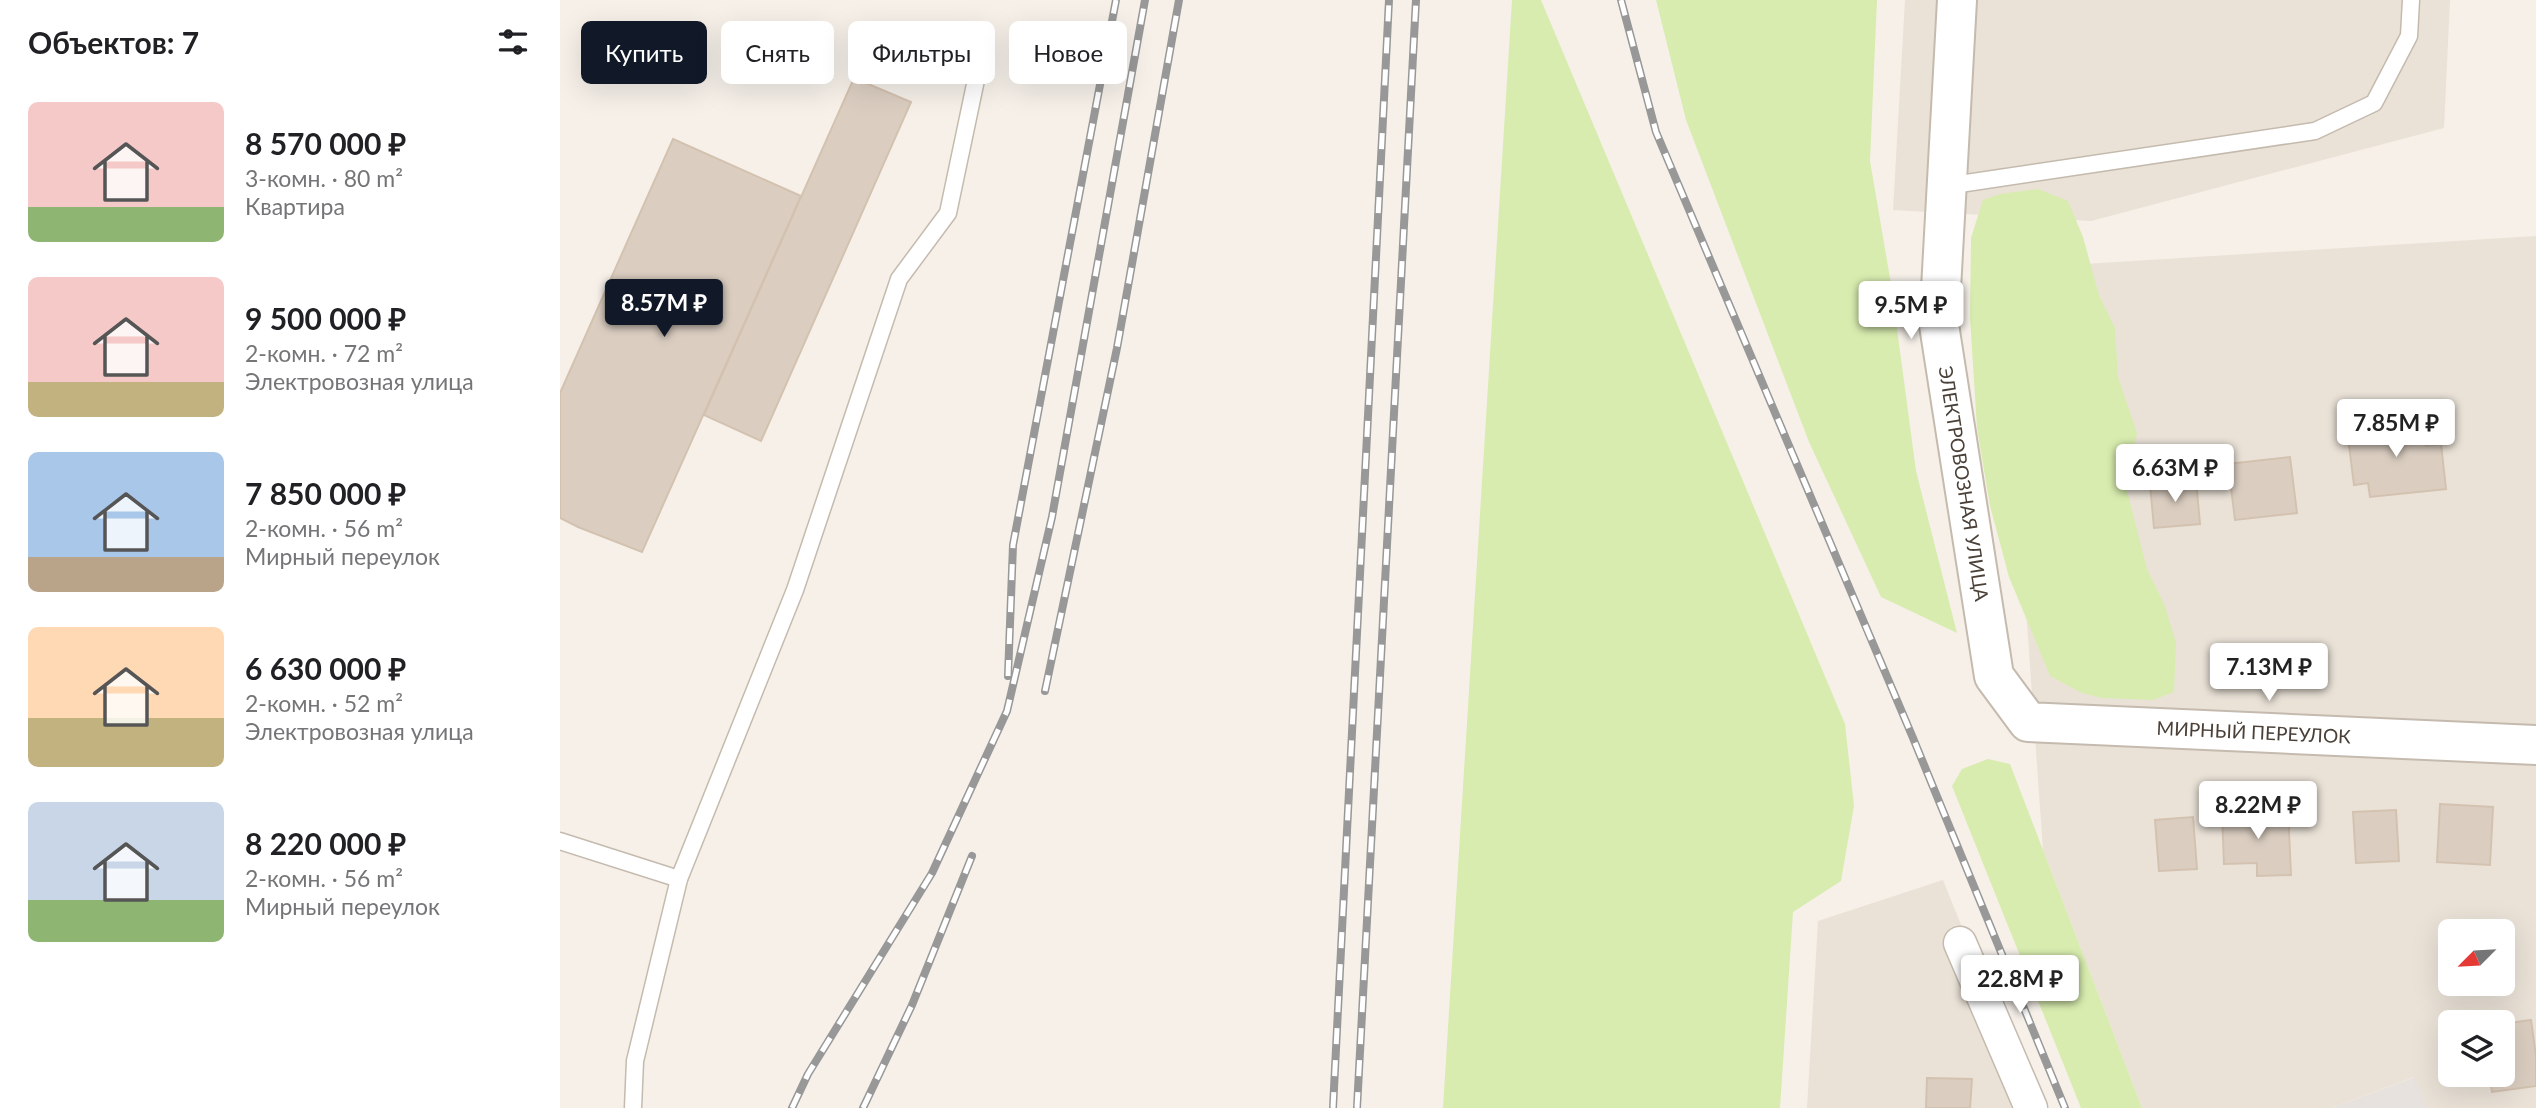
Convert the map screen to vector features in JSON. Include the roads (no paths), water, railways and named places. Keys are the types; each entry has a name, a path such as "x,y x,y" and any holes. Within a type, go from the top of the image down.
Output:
{"street":[{"name":"ЭЛЕКТРОВОЗНАЯ УЛИЦА","path":"1957,0 1939,325 1994,676"},
{"name":"МИРНЫЙ ПЕРЕУЛОК","path":"1994,676 2028,722 2536,745"},
{"path":"1960,943 2031,1108"}],"lane":[{"path":"1946,186 2315,131 2374,103 2409,36 2411,0"},
{"path":"633,1108 635,1060 679,879 796,590 899,279 948,213 975,84"},
{"path":"560,841 679,879"}],"railway":[{"path":"1008,676 1013,545 1116,0"},
{"path":"792,1108 808,1074 932,873 1007,711 1052,517 1145,0"},
{"path":"1045,691 1117,348 1179,0"},
{"path":"1333,1108 1389,0"},
{"path":"1357,1108 1416,0"},
{"path":"1621,0 1656,132 1913,738 2065,1108"},
{"path":"863,1108 912,1005 972,856"}]}
